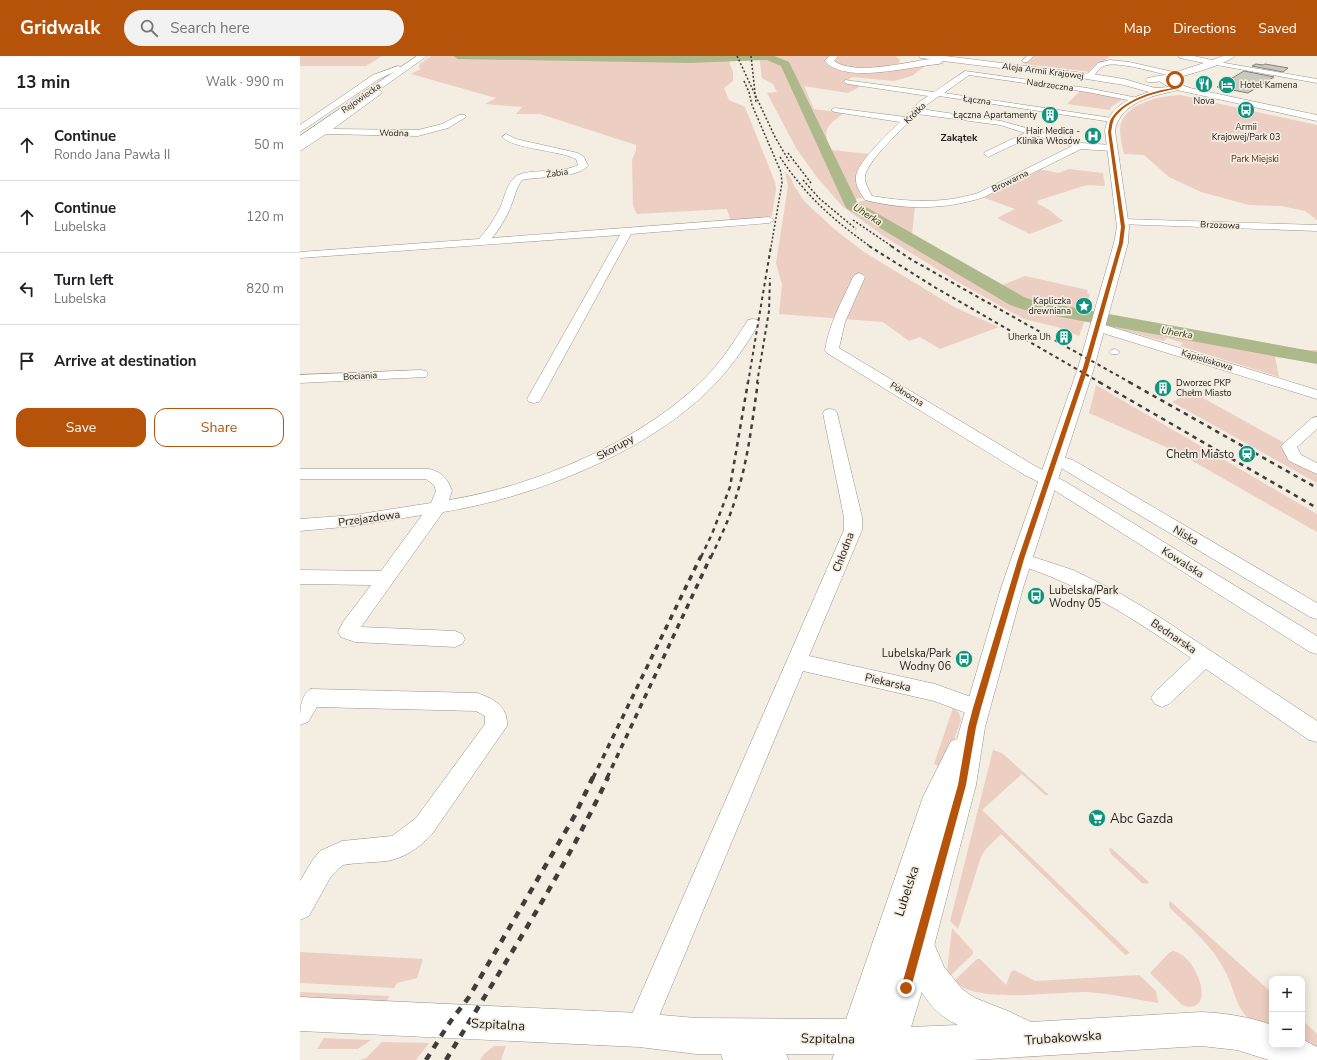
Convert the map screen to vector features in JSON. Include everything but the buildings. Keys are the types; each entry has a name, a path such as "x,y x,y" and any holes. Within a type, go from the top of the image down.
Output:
{"main road":[{"path":"834,56 830,60 831,63 849,69 874,70 927,61 955,59"},
{"name":"Aleja Armii Krajowej","path":"923,56 1093,72 1132,80 1163,81 1180,78"},
{"name":"Aleja Armii Krajowej","path":"934,56 1090,77 1138,86 1148,90 1161,91"},
{"path":"945,56 955,59"},
{"path":"1183,56 1213,62"},
{"path":"1112,120 1120,110 1132,100 1173,89 1180,78 1213,62 1231,56"},
{"name":"Rejowiecka","path":"300,135 398,68 418,57"},
{"name":"Rejowiecka","path":"300,141 374,93 418,57"},
{"path":"897,66 903,61 901,57"},
{"path":"1180,78 1201,93"},
{"path":"1180,78 1182,83 1201,93 1317,118"},
{"path":"1132,100 1138,86 1138,82 1149,80"},
{"path":"1161,91 1187,94 1317,122"},
{"name":"Lubelska","path":"866,1053 906,988 962,785 975,717 1021,559 1084,373 1121,243 1122,222 1112,148 1110,127 1112,120"},
{"name":"Lubelska","path":"866,1053 937,797 975,717"},
{"path":"918,943 922,958 935,983 958,1007 974,1015 990,1020 1028,1040"},
{"name":"Szpitalna","path":"300,1014 644,1020 696,1036 756,1059"},
{"name":"Trubakowska","path":"866,1053 1028,1040 1201,1029 1229,1030 1256,1036 1269,1042"},
{"name":"Szpitalna","path":"696,1036 866,1053"},
{"path":"1283,1048 1305,1060"}],"street":[{"path":"1024,61 1031,56"},
{"path":"1093,72 1102,63 1106,62 1129,64 1180,78"},
{"path":"1213,62 1317,81"},
{"path":"300,128 376,77 398,68"},
{"path":"1093,72 1108,71"},
{"path":"1131,73 1162,72"},
{"name":"Krótka","path":"937,204 898,203 869,198 862,187 860,176 869,159 922,104 968,73"},
{"name":"Nadrzeczna","path":"968,73 1087,90 1132,100"},
{"name":"Łączna","path":"848,82 1112,120"},
{"path":"300,148 374,93"},
{"path":"835,110 907,120"},
{"path":"915,112 990,121 1080,146 1112,148"},
{"path":"1307,116 1317,115"},
{"name":"Wodna","path":"324,131 418,133 445,126 462,117"},
{"path":"988,154 1016,139 1034,132"},
{"name":"Żabia","path":"482,242 495,227 506,206 512,187 520,178 573,171 583,166 580,158 570,153 513,141 506,137"},
{"name":"Browarna","path":"937,204 957,202 981,195 1080,146"},
{"path":"300,256 769,220"},
{"name":"Brzozowa","path":"1122,222 1317,228"},
{"path":"534,399 627,231"},
{"name":"Północna","path":"859,277 840,322 832,350 1029,470 1048,479"},
{"name":"Kąpieliskowa","path":"1099,321 1317,395"},
{"name":"Skorupy","path":"437,508 486,498 522,487 574,468 610,451 669,415 692,398 725,364 753,323"},
{"name":"Bociania","path":"300,379 421,374"},
{"name":"Chłodna","path":"644,1020 853,530 853,517 830,413"},
{"path":"1317,421 1289,446 1296,458 1317,469"},
{"name":"Niska","path":"1055,460 1067,464 1317,612"},
{"path":"300,474 429,474 441,482 444,491 437,508 385,578 348,632 355,634 455,639"},
{"name":"Kowalska","path":"1048,479 1317,646"},
{"name":"Przejazdowa","path":"300,525 374,518 437,508"},
{"name":"Bednarska","path":"1021,559 1040,563 1088,584 1132,608 1317,732"},
{"path":"300,577 385,578"},
{"path":"1162,698 1205,657"},
{"name":"Piekarska","path":"797,661 935,693 975,717"},
{"path":"300,907 312,884 329,860 349,851 390,848 411,839 424,826 496,726 497,717 494,711 487,705 476,702 306,707"}],"green space":[{"path":"300,56 382,56 366,66 300,66"},
{"path":"431,56 727,56 733,72 733,81 724,88 729,100 745,107 775,182 776,189 772,216 765,219 731,222 727,209 637,214 633,206 632,160 636,150 636,145 540,114 516,114 522,107 485,104 496,98 411,74 421,69 419,68 420,64"},
{"path":"759,56 829,56 824,59 827,64 850,70 941,61 944,64 925,66 912,76 894,81 852,77 846,82 863,85 848,93 804,86 814,109 844,113 833,121 827,128 826,137 831,150 870,154 863,166 866,197 855,199 857,202 869,200 915,207 912,235 1000,286 1025,276 1088,290 1087,293 1090,294 1087,306 1088,312 1079,336 1061,328 1024,319 958,282 885,237 842,206 816,176 796,148 767,93 777,92 773,84 762,78"},
{"path":"838,56 896,56 900,60 899,63 885,68 867,69 834,63 834,59"},
{"path":"1033,56 1110,56 1091,72 1024,64"},
{"path":"1081,90 1123,99 1111,107 1110,110 1067,104"},
{"name":"Park Miejski","path":"1180,95 1317,125 1317,220 1305,211 1281,206 1249,205 1201,192 1169,177 1144,155 1124,154 1120,129 1122,120 1128,113 1135,107 1153,99"},
{"path":"1039,169 1058,173 1069,169 1103,173 1105,186 1088,185 1037,201 1038,204 1048,209 1063,221 1030,234 997,218 1015,209 982,197"},
{"path":"785,171 791,178 794,186 805,202 833,228 864,252 956,308 999,327 940,349 920,337 909,341 883,322 779,314 782,285 776,263 788,186"},
{"path":"1113,319 1274,348 1274,346 1301,351 1317,350 1317,362 1275,357 1279,377 1180,346 1183,343 1167,338 1164,341 1111,327"},
{"path":"1096,385 1317,514 1317,532 1175,451 1089,413"},
{"path":"1187,389 1286,444 1317,470 1317,483 1172,402 1188,393"},
{"path":"953,708 959,713 961,720 945,765 940,767 934,764"},
{"path":"993,750 1002,753 1049,795 1045,795 1022,774 982,810 1130,953 1125,955 1001,834 985,850 981,857 958,929 950,921"},
{"path":"1111,848 1149,882 1147,884 1142,883 1111,854 1109,849"},
{"path":"1170,901 1269,990 1269,1026 1253,1021 1245,1015 1239,1005 1221,963 1215,954 1194,930 1170,908"},
{"path":"952,928 973,951 973,954 950,976 947,972"},
{"path":"1173,951 1182,955 1190,963 1200,984 1202,994 1199,1002 1193,1006 1182,1005 1150,973 1169,953"},
{"path":"300,952 423,959 417,978 397,983 394,988 300,983"},
{"path":"977,959 980,959 1006,985 1011,972 1014,970 1035,981 1139,975 1156,991 1158,1003 1115,995 1088,992 1017,995 980,993 965,988 954,981"},
{"path":"300,992 389,996 386,1004 300,999"},
{"path":"1305,1023 1317,1034 1317,1050 1305,1044"},
{"path":"324,1038 371,1040 358,1049 317,1049"},
{"path":"382,1042 429,1043 416,1060 359,1060 366,1058"},
{"path":"494,1046 506,1046 501,1060 480,1060 484,1054"}],"waterway":[{"name":"Uherka","path":"458,56 690,60 768,57 785,64 851,205 1017,301 1028,305 1317,358"}],"railway":[{"path":"737,56 755,95"},
{"path":"751,56 755,95"},
{"path":"744,81 749,92 752,105 781,172 782,183 771,247"},
{"path":"755,95 775,137 789,161"},
{"path":"755,95 756,102"},
{"path":"788,153 811,183"},
{"path":"780,157 799,183 832,217 871,247"},
{"path":"803,180 820,199 856,229"},
{"path":"853,220 893,247"},
{"path":"748,383 771,246"},
{"path":"869,246 936,288 1101,383"},
{"path":"891,246 912,260 1131,383"},
{"path":"757,383 769,311 770,278"},
{"path":"701,557 712,534 730,487 748,382"},
{"path":"711,557 733,507 739,486 749,442 758,382"},
{"path":"1099,382 1317,508"},
{"path":"1129,382 1317,488"},
{"path":"593,778 701,556"},
{"path":"607,778 711,556"},
{"path":"426,1060 450,1022 469,997 575,815 593,777"},
{"path":"446,1060 551,886 608,777"}],"place":[{"name":"Nova","path":"1204,84"},
{"name":"Hotel Kamena","path":"1227,85"},
{"name":"Armii Krajowej/Park 03","path":"1246,110"},
{"name":"Łączna Apartamenty","path":"1050,115"},
{"name":"Hair Medica - Klinika Włosów","path":"1093,136"},
{"name":"Kapliczka drewniana","path":"1084,306"},
{"name":"Uherka Uh","path":"1064,337"},
{"name":"Dworzec PKP Chełm Miasto","path":"1163,388"},
{"name":"Chełm Miasto","path":"1247,454"},
{"name":"Lubelska/Park Wodny 05","path":"1036,596"},
{"name":"Lubelska/Park Wodny 06","path":"964,659"},
{"name":"Abc Gazda","path":"1097,818"}],"district":[{"name":"Zakątek","path":"959,137"}],"route":[{"path":"906,988 962,785 972,727 977,708 1021,559 1086,368 1121,243 1123,227 1110,132 1112,120 1120,110 1132,102 1160,91 1174,89 1175,87 1173,82 1175,80"}]}
